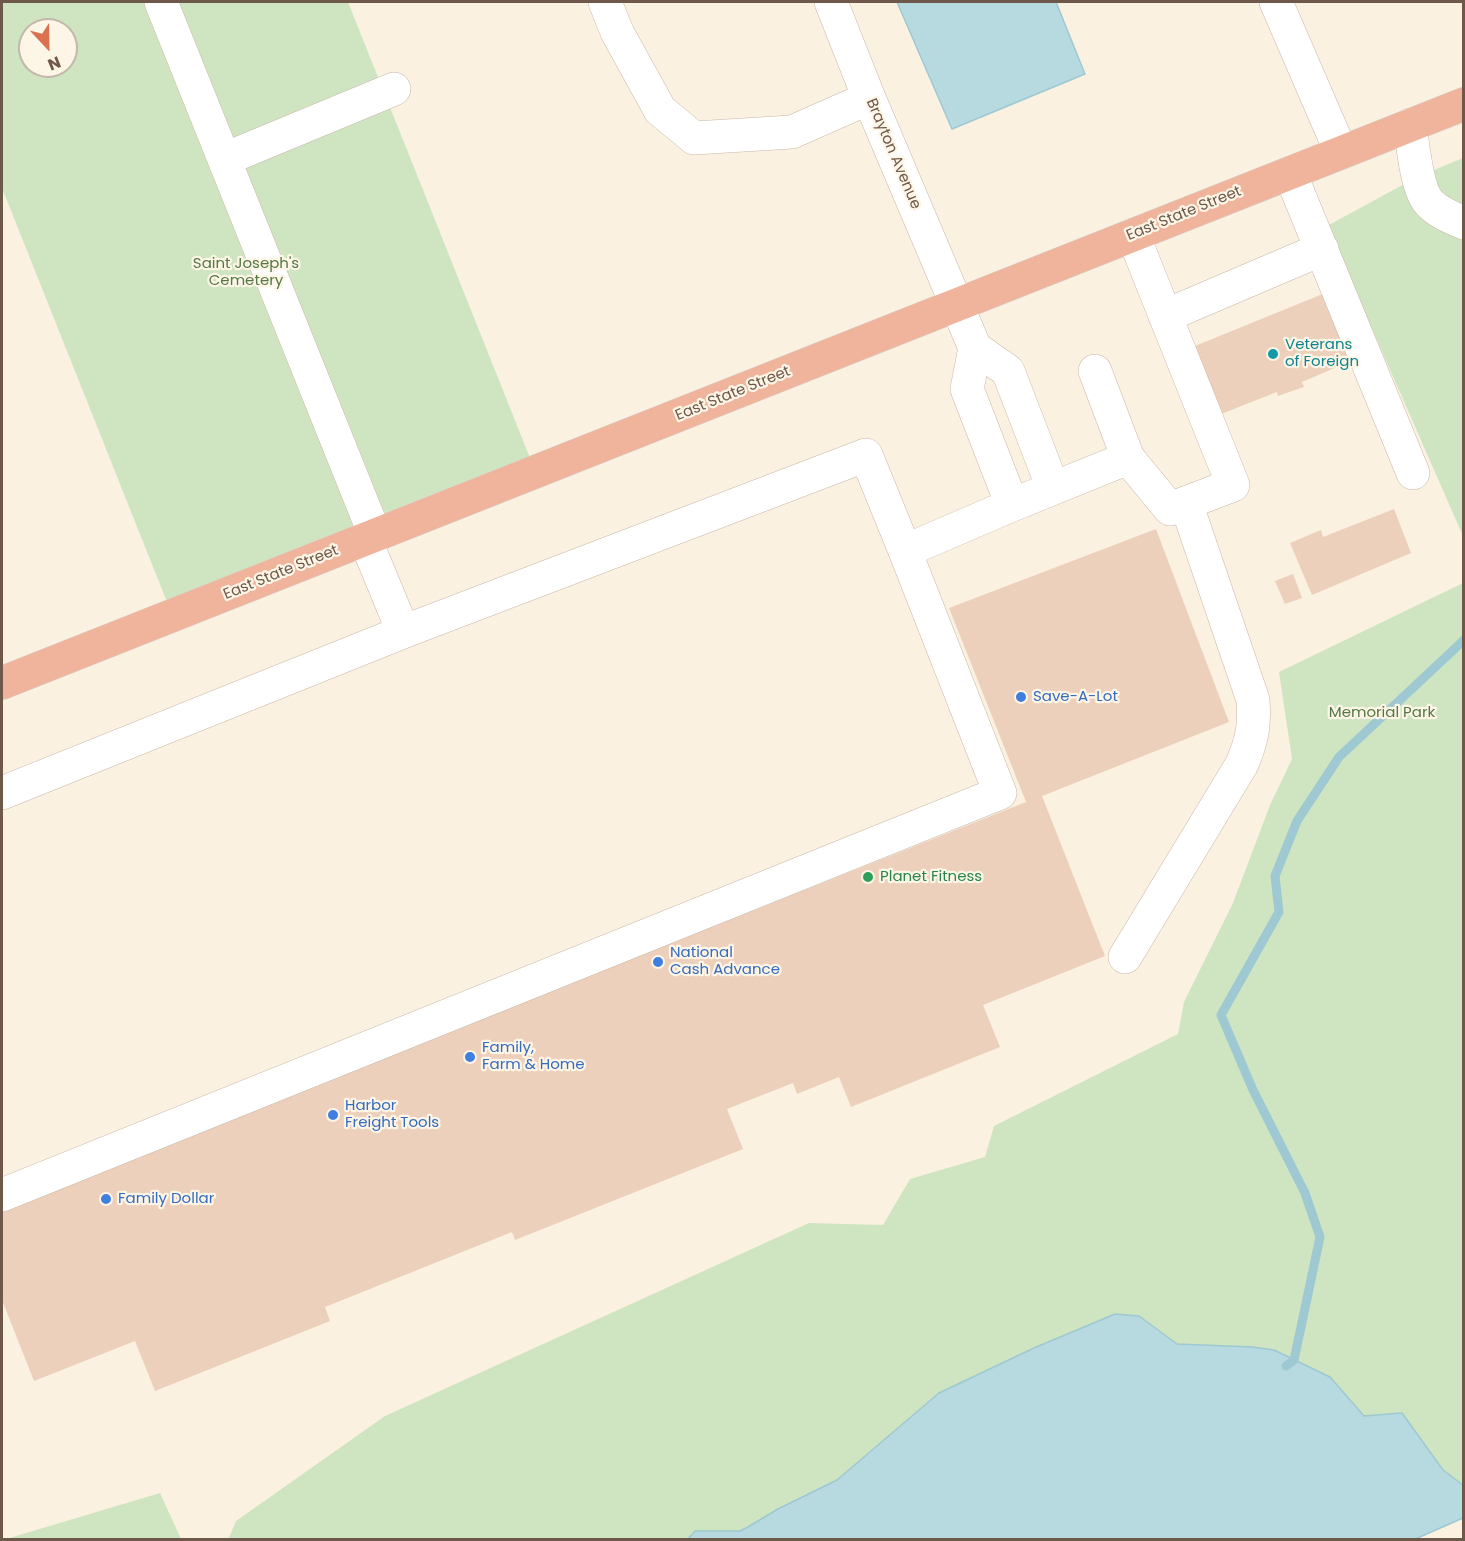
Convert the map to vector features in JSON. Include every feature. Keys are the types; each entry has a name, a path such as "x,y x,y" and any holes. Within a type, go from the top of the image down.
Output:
{"highway":[{"name":"East State Street","path":"2,683 1464,104"}],"street":[{"path":"162,2 225,159 370,537 403,632"},
{"path":"605,2 617,32 660,110 694,138 792,132 868,98"},
{"name":"Brayton Avenue","path":"831,2 868,98 975,348"},
{"path":"1276,2 1341,152"},
{"path":"225,159 394,89"},
{"path":"1410,125 1419,176 1427,201 1448,216 1464,223"},
{"path":"1290,173 1413,473"},
{"path":"1095,371 1128,458 1170,509 1233,485 1132,235"},
{"path":"1165,316 1322,249"},
{"path":"1012,505 967,389 975,348 1008,371 1053,488"},
{"path":"2,793 403,632 866,455 1000,793 2,1195"},
{"path":"905,551 1128,458"},
{"path":"1125,957 1242,764 1252,739 1255,721 1253,700 1186,503"}],"green space":[{"name":"Saint Joseph's Cemetery","path":"2,2 348,2 530,458 167,602 2,188"},
{"path":"1463,158 1463,536 1327,226 1419,176"},
{"name":"Memorial Park","path":"1463,583 1463,1485 1443,1470 1402,1413 1364,1416 1330,1377 1274,1350 1177,1344 1139,1317 1115,1314 1034,1348 939,1393 837,1480 740,1531 695,1531 688,1540 228,1540 236,1521 385,1416 809,1223 883,1225 910,1179 985,1157 994,1126 1178,1034 1184,1002 1233,903 1270,805 1292,759 1279,672"},
{"path":"160,1493 181,1539 6,1539"}],"water":[{"path":"897,2 1056,2 1085,74 952,129"},
{"path":"1115,1314 1139,1316 1177,1344 1274,1350 1330,1377 1364,1416 1402,1413 1443,1470 1463,1485 1463,1518 1413,1540 688,1539 695,1531 740,1531 748,1527 778,1509 837,1480 939,1393 1034,1348"}],"building":[{"name":"Veterans of Foreign","path":"1325,293 1351,361 1302,382 1304,387 1278,396 1277,392 1221,414 1195,346"},
{"path":"1394,509 1411,553 1312,595 1290,543 1321,530 1323,537"},
{"path":"1156,529 1229,722 1042,796 1105,956 983,1005 1000,1047 851,1107 839,1077 797,1094 793,1083 727,1109 743,1149 515,1240 512,1232 325,1307 330,1321 155,1391 135,1341 34,1381 2,1300 2,1209 1026,802 949,608"},
{"path":"1293,574 1302,598 1285,604 1275,581"}],"waterway":[{"path":"1286,1366 1294,1360 1320,1237 1305,1193 1253,1090 1221,1015 1279,912 1275,876 1297,821 1339,757 1464,640"}],"place":[{"name":"Veterans of Foreign","path":"1273,354"},
{"name":"Save-A-Lot","path":"1021,697"},
{"name":"Planet Fitness","path":"868,877"},
{"name":"National Cash Advance","path":"658,962"},
{"name":"Family, Farm & Home","path":"470,1057"},
{"name":"Harbor Freight Tools","path":"333,1115"},
{"name":"Family Dollar","path":"106,1199"}]}
